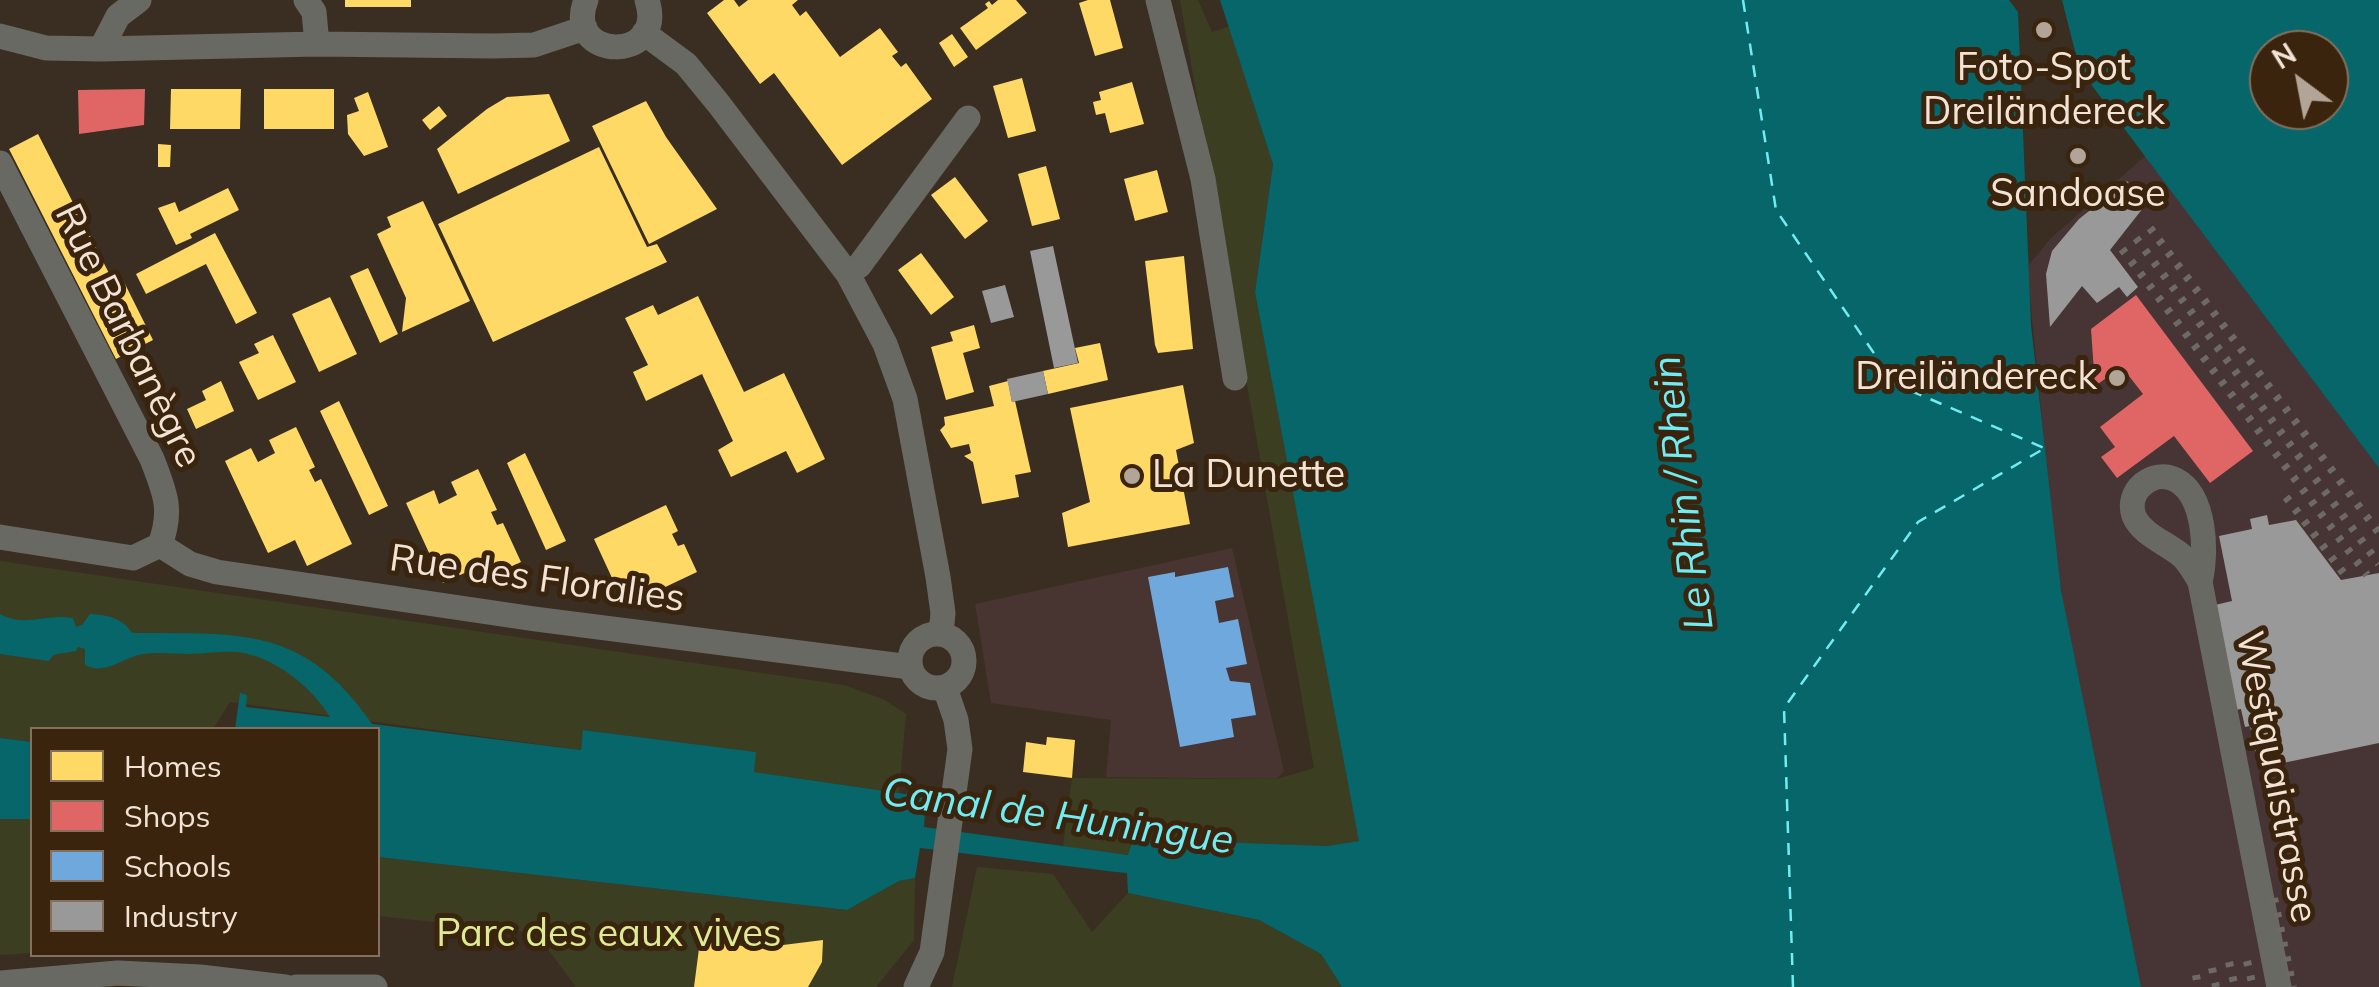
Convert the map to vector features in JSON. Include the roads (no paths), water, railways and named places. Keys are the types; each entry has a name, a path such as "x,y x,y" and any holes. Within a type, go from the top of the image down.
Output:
{"street":[{"path":"101,49 118,16 140,0"},
{"path":"306,0 314,12 317,44"},
{"path":"586,0 582,17 585,28 608,47 628,46 644,33 650,18 646,0"},
{"path":"1158,0 1203,179 1235,378"},
{"path":"0,36 46,48 101,49 534,44 585,28"},
{"path":"644,33 686,64 718,102 848,274 885,344 905,399 938,577 943,613 941,634"},
{"path":"848,274 859,266 968,118"},
{"name":"Rue Barbanègre","path":"0,164 152,459 168,498 168,524 160,545"},
{"path":"0,537 133,558 160,545"},
{"name":"Rue des Floralies","path":"160,545 190,564 216,572 535,619 910,667"},
{"name":"Westquaistrasse","path":"2200,582 2278,987"},
{"path":"941,634 955,641 963,654 963,668 956,681 944,688 928,688 916,680 910,654 917,642 941,634"},
{"path":"916,987 932,952 960,748 956,720 944,688"},
{"path":"0,984 118,974 200,977 285,987"},
{"path":"296,987 375,987"}],"water":[{"name":"Le Rhin / Rhein","path":"1220,0 2009,0 2018,12 2031,325 2061,590 2141,987 1342,987 1321,954 1259,920 1128,893 1127,873 920,848 915,878 899,881 847,910 380,857 380,727 235,727 240,693 247,695 246,707 330,717 302,684 264,659 237,652 161,653 93,668 85,665 85,649 78,647 76,651 53,655 49,661 0,654 0,614 18,620 73,618 76,627 90,614 102,615 119,621 132,633 238,636 295,652 321,668 347,692 372,724 581,750 583,730 756,752 754,772 926,797 924,827 1128,855 1133,839 1327,846 1359,841 1255,292 1273,164"},
{"path":"2062,0 2379,0 2379,468 2087,79 2077,59"},
{"path":"0,738 30,742 30,819 0,819"}],"railway":[{"path":"2150,228 2379,533"},
{"path":"2136,238 2379,564"},
{"path":"2122,249 2367,575"},
{"path":"2286,497 2348,579"},
{"path":"2274,898 2293,987"},
{"path":"2247,961 2253,987"},
{"path":"2229,962 2235,987"},
{"path":"2212,968 2216,987"},
{"path":"2196,975 2198,987"}],"place":[{"name":"Foto-Spot Dreiländereck","path":"2044,30"},
{"name":"Sandoase","path":"2078,156"},
{"name":"Dreiländereck","path":"2117,378"},
{"name":"La Dunette","path":"1132,476"}],"water label":[{"name":"Canal de Huningue","path":"1058,817"}],"park label":[{"name":"Parc des eaux vives","path":"609,935"}]}
